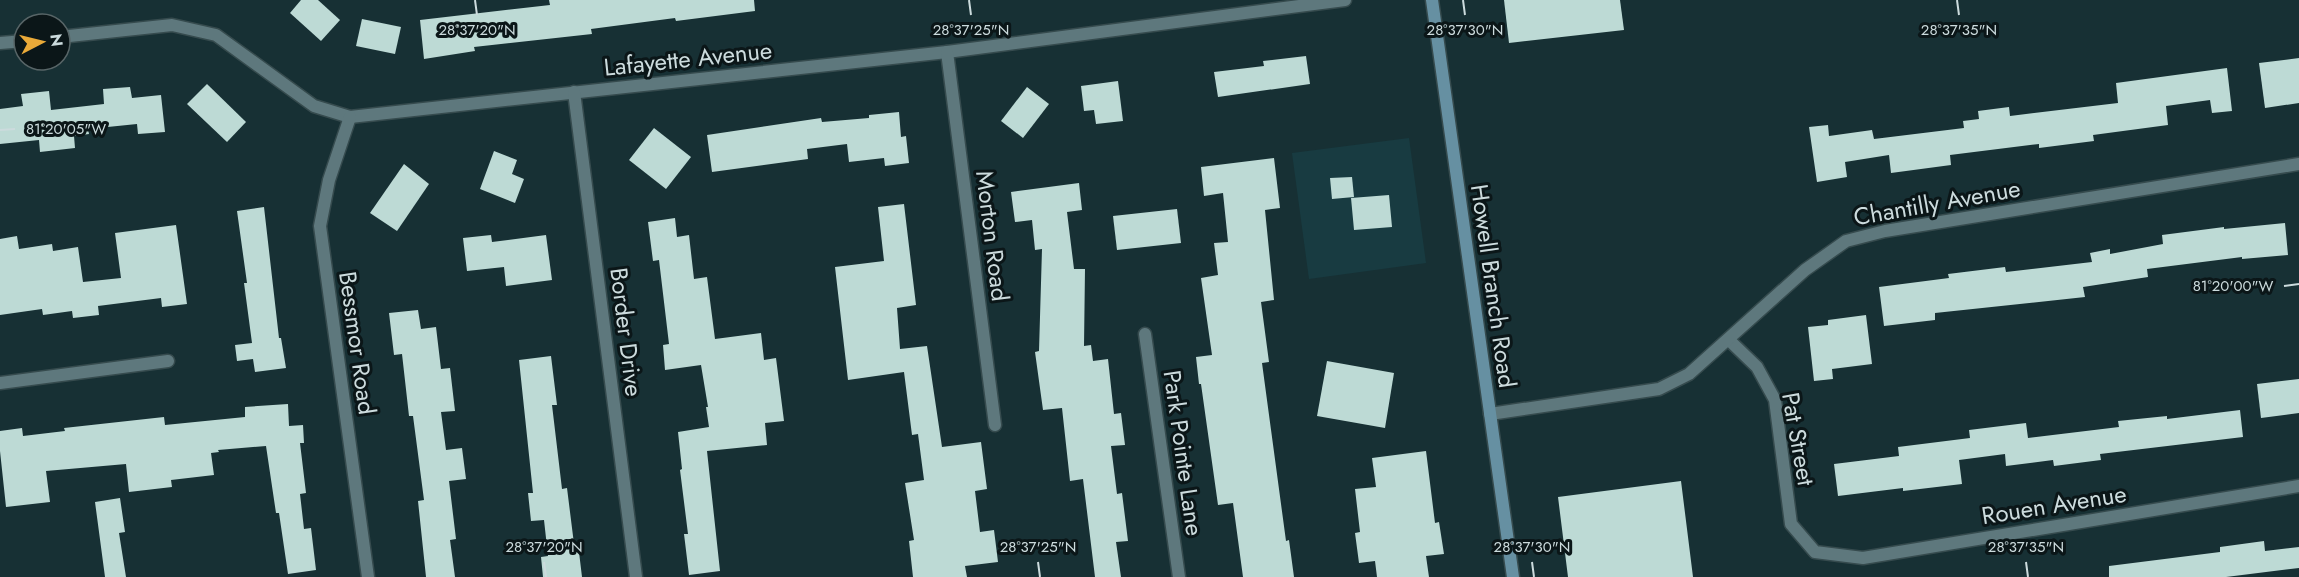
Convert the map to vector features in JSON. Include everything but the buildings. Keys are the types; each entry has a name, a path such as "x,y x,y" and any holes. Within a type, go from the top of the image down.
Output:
{"main road":[{"name":"Howell Branch Road","path":"1432,0 1513,577"}],"street":[{"name":"Lafayette Avenue","path":"72,36 172,25 216,34 314,106 350,117 947,52 1345,0"},
{"name":"Morton Road","path":"947,52 995,425"},
{"name":"Border Drive","path":"574,92 636,577"},
{"name":"Bessmor Road","path":"350,117 329,180 320,226 368,577"},
{"name":"Chantilly Avenue","path":"1490,414 1659,389 1689,374 1805,270 1846,241 1886,231 2299,164"},
{"name":"Park Pointe Lane","path":"1145,334 1179,577"},
{"name":"Pat Street","path":"1728,340 1757,367 1775,400 1791,524 1815,552"},
{"path":"0,383 168,361"},
{"name":"Rouen Avenue","path":"1815,552 1863,558 2299,486"}],"shaded area":[{"path":"1409,138 1426,263 1309,279 1292,153"}]}
